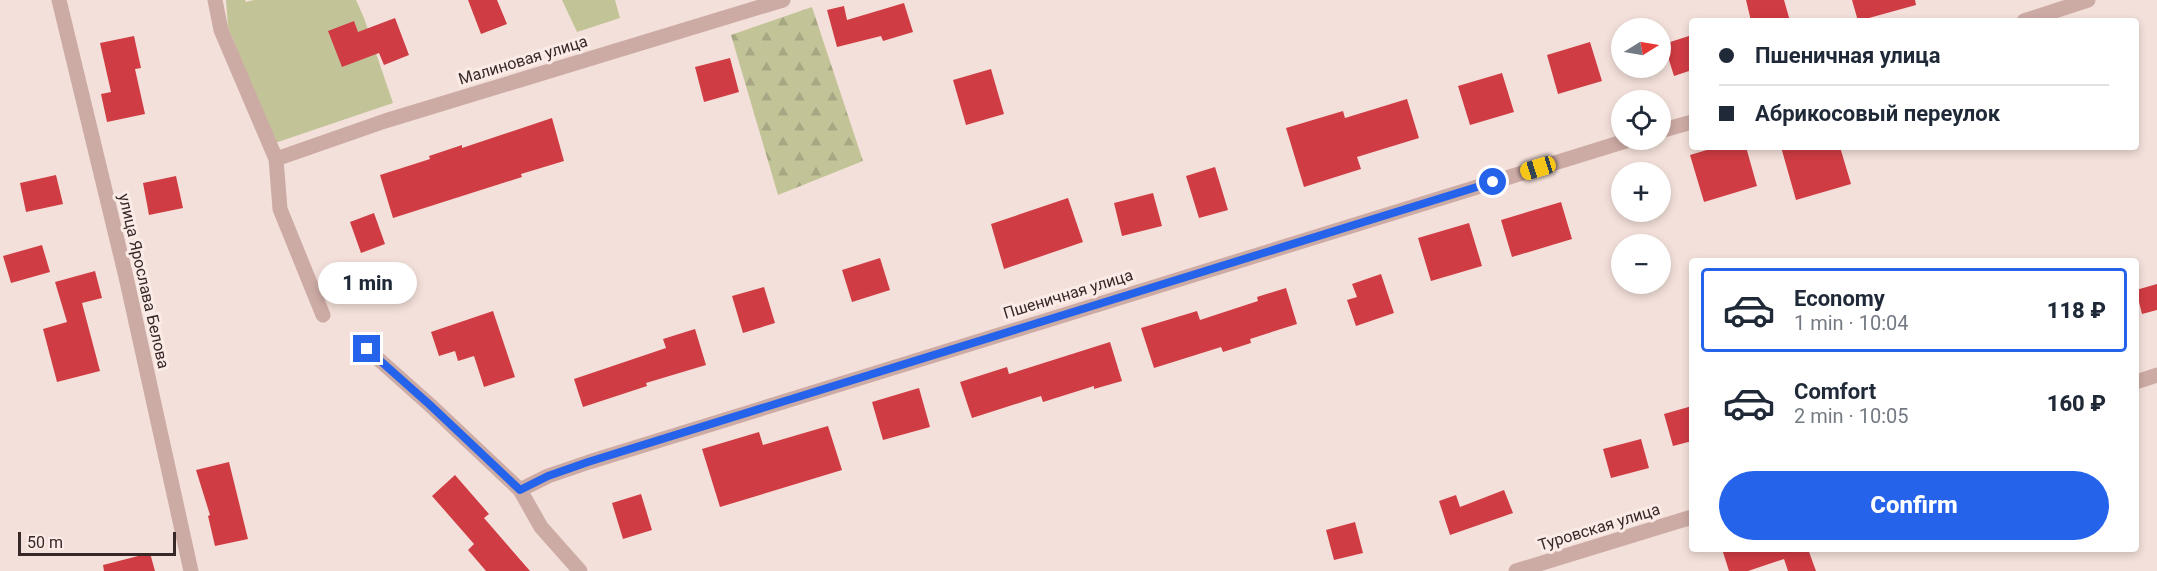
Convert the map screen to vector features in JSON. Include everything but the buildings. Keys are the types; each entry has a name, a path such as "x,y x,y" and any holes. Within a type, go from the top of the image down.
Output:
{"street":[{"name":"улица Ярослава Белова","path":"59,0 126,277 191,571"},
{"path":"215,0 221,30 276,159 280,209 323,315"},
{"name":"Малиновая улица","path":"276,159 385,121 783,0"},
{"path":"2033,18 2088,0"},
{"path":"1671,128 1689,124"},
{"name":"Пшеничная улица","path":"520,490 548,476 588,462 1611,146"},
{"path":"367,349 520,490 541,527 580,571"},
{"path":"2139,381 2157,375"},
{"name":"Туровская улица","path":"1516,571 1689,518"}],"green space":[{"path":"226,0 245,0 246,2 254,0 356,0 393,103 275,143 228,27"},
{"path":"562,0 615,0 620,18 577,32"},
{"path":"812,7 863,161 778,195 731,35"}],"route":[{"path":"367,349 520,490 548,476 588,462 1493,182"}]}
